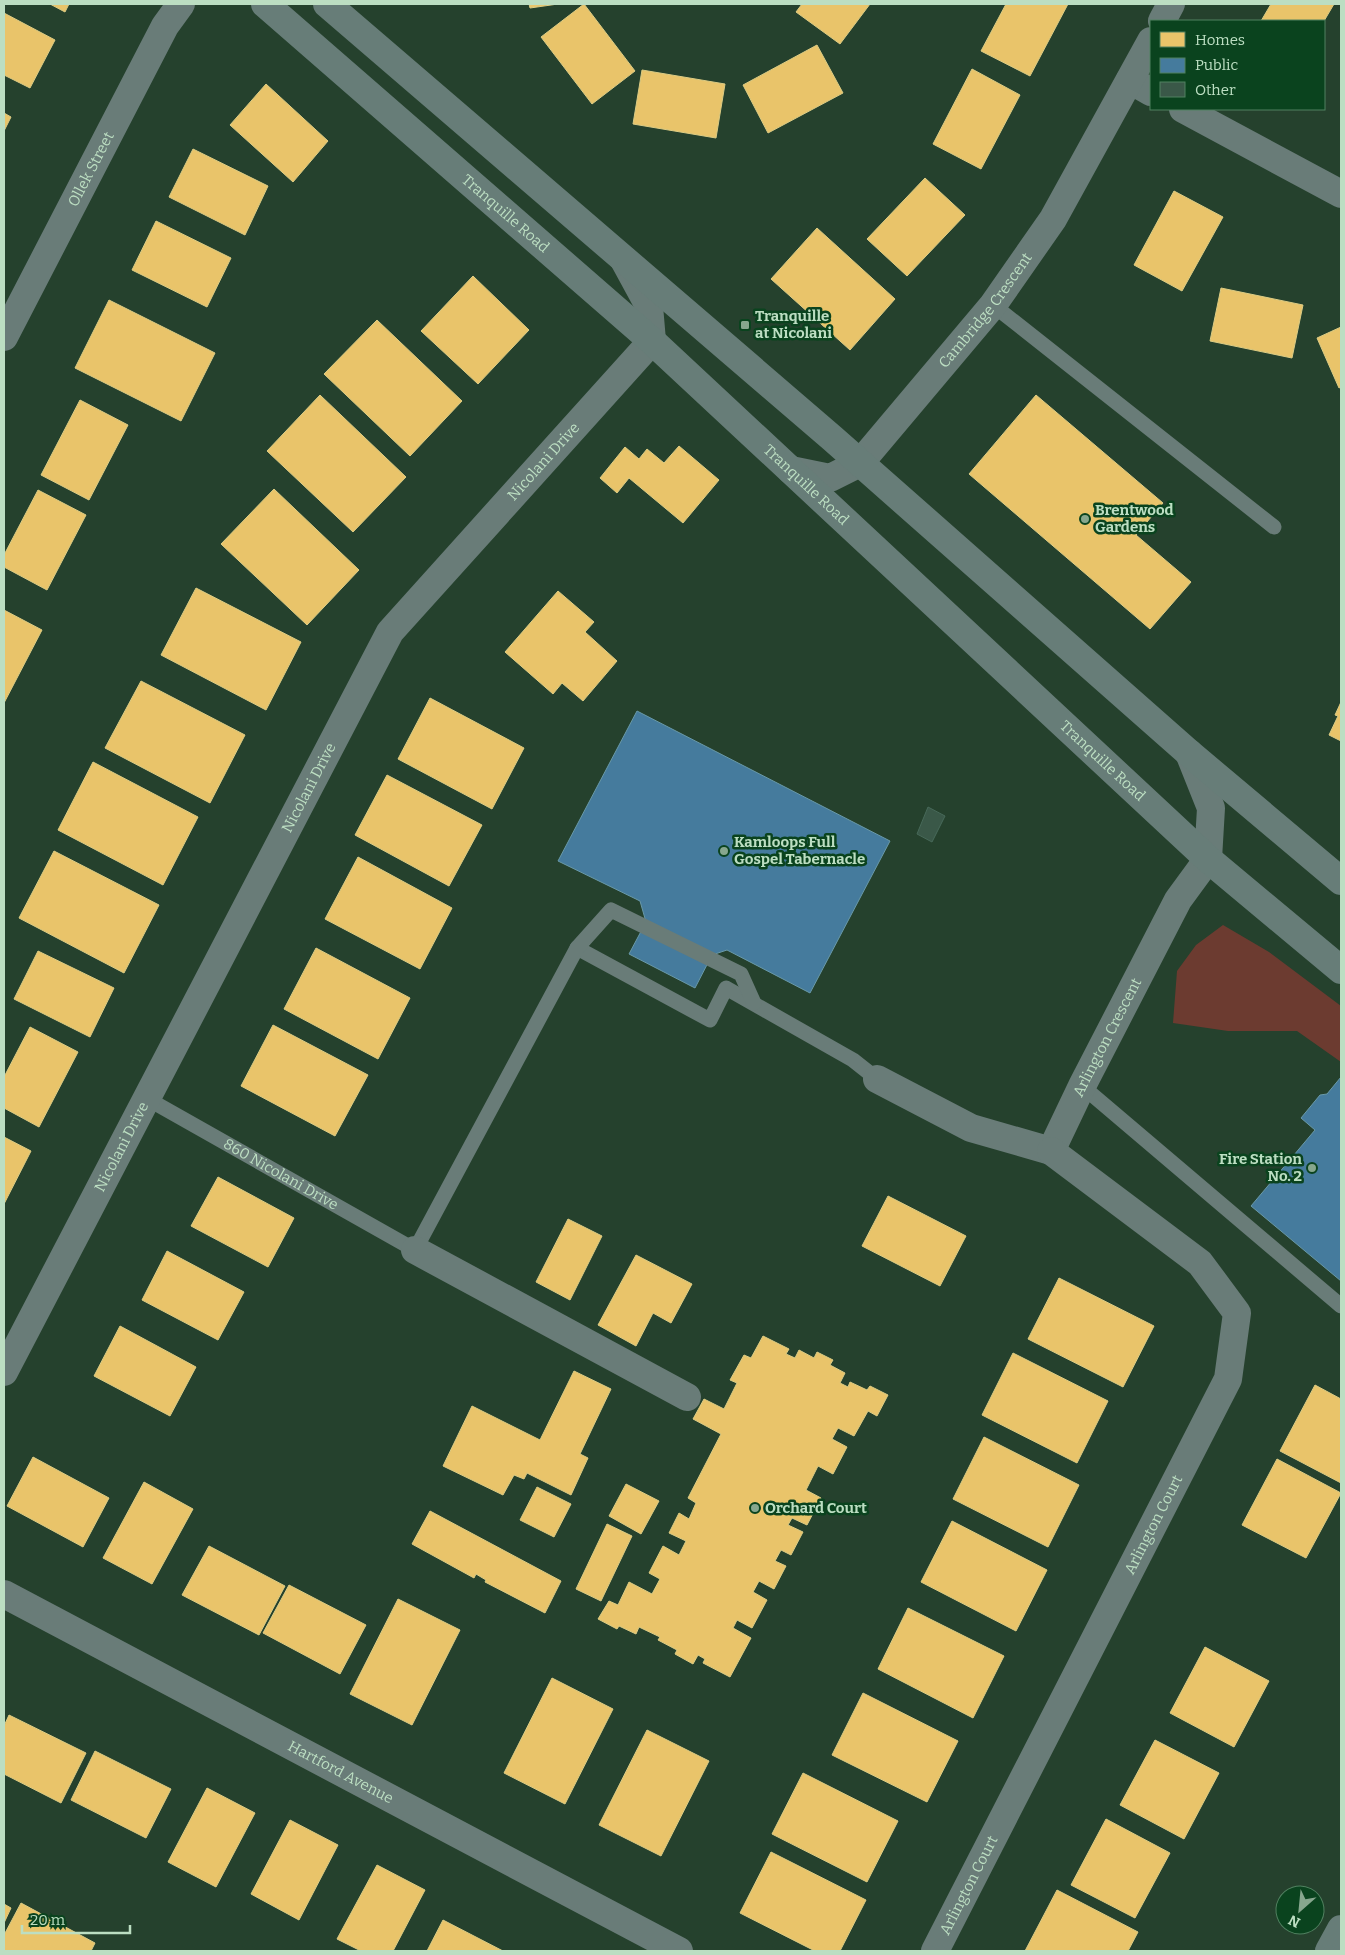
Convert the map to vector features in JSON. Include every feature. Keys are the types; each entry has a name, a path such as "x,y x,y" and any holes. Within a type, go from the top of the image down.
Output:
{"main road":[{"name":"Tranquille Road","path":"265,4 652,341 1208,859 1341,970"},
{"path":"327,4 860,463 1189,753 1341,882"},
{"path":"1330,1951 1341,1929"}],"street":[{"name":"Ollek Street","path":"4,337 165,26 181,4"},
{"path":"1163,20 1171,4"},
{"name":"Cambridge Crescent","path":"791,470 830,478 860,463 993,306 1054,219 1141,86 1150,46"},
{"path":"1185,110 1341,194"},
{"path":"621,256 649,306 652,341"},
{"name":"Nicolani Drive","path":"4,1372 390,632 652,341"},
{"path":"1189,753 1211,808 1208,859"},
{"name":"Arlington Crescent","path":"1051,1151 1082,1086 1178,900 1208,859"},
{"path":"878,1080 971,1128 1051,1151"},
{"name":"Arlington Court","path":"935,1951 1228,1379 1237,1314 1200,1263 1051,1151"},
{"path":"415,1250 687,1398"},
{"name":"Hartford Avenue","path":"4,1594 679,1951"}],"lane":[{"path":"993,306 1274,526"},
{"path":"415,1250 576,948 612,910 741,974 754,1003"},
{"path":"576,948 710,1020 726,988 853,1060 878,1080"},
{"path":"1082,1086 1341,1306"},
{"name":"860 Nicolani Drive","path":"146,1098 415,1250"}],"shaded area":[{"path":"1223,925 1269,952 1341,1006 1341,1062 1297,1031 1228,1031 1173,1023 1177,971 1196,945"}],"building: Homes":[{"path":"50,4 69,4 65,12"},
{"path":"529,4 558,4 530,8"},
{"path":"584,4 635,71 592,104 541,37"},
{"path":"802,4 870,4 840,44 796,12"},
{"path":"1006,4 1068,4 1030,76 981,51"},
{"path":"1271,4 1334,4 1325,20 1262,20"},
{"path":"4,13 55,40 30,88 4,75"},
{"path":"817,45 843,93 768,133 743,85"},
{"path":"972,69 1020,95 981,169 933,144"},
{"path":"642,70 725,84 716,138 633,124"},
{"path":"266,84 328,141 293,182 230,125"},
{"path":"4,113 11,117 4,131"},
{"path":"193,149 268,186 245,235 169,197"},
{"path":"925,178 965,215 907,276 867,239"},
{"path":"1174,191 1223,217 1182,291 1134,265"},
{"path":"156,221 231,258 207,307 132,270"},
{"path":"817,228 895,299 850,350 771,279"},
{"path":"473,276 529,330 478,384 421,331"},
{"path":"1221,288 1303,305 1292,358 1210,341"},
{"path":"109,300 215,353 181,421 75,368"},
{"path":"377,320 462,401 410,456 324,374"},
{"path":"1341,327 1341,387 1339,388 1317,338"},
{"path":"320,395 406,477 353,532 267,451"},
{"name":"Brentwood Gardens","path":"1036,395 1163,503 1136,535 1191,582 1150,629 969,474"},
{"path":"80,400 128,425 89,500 41,475"},
{"path":"679,446 719,480 683,523 629,478 617,493 600,478 625,447 639,459 647,449 664,463"},
{"path":"274,489 359,570 307,625 221,544"},
{"path":"38,490 86,515 47,590 4,567 4,555"},
{"path":"196,588 301,642 266,710 161,655"},
{"path":"558,591 594,622 585,632 617,661 583,701 562,683 553,694 505,652"},
{"path":"4,610 42,630 4,703"},
{"path":"141,681 245,735 210,803 105,748"},
{"path":"430,698 524,748 492,809 398,759"},
{"path":"1341,702 1341,741 1329,735 1338,716 1335,715"},
{"path":"93,762 198,817 163,885 58,830"},
{"path":"387,775 482,825 449,886 355,835"},
{"path":"54,851 159,905 124,973 19,918"},
{"path":"358,857 452,908 420,969 325,919"},
{"path":"316,948 410,998 378,1059 284,1009"},
{"path":"38,951 114,988 90,1037 14,999"},
{"path":"273,1025 368,1075 335,1136 241,1086"},
{"path":"30,1027 78,1052 39,1127 4,1108 4,1077"},
{"path":"4,1137 31,1151 4,1204"},
{"path":"218,1177 294,1218 268,1267 191,1226"},
{"path":"888,1196 966,1236 940,1286 862,1246"},
{"path":"568,1219 602,1236 570,1300 536,1282"},
{"path":"167,1251 244,1292 218,1340 142,1300"},
{"path":"636,1255 692,1284 671,1323 653,1313 636,1346 598,1325"},
{"path":"1059,1278 1154,1326 1123,1387 1028,1339"},
{"path":"120,1326 196,1367 170,1416 94,1376"},
{"name":"Orchard Court","path":"763,1336 789,1349 786,1354 795,1358 799,1350 814,1358 817,1352 833,1360 830,1365 845,1373 840,1383 848,1387 850,1382 867,1390 870,1386 888,1395 877,1416 868,1411 854,1436 838,1428 832,1439 847,1447 833,1474 818,1466 806,1490 821,1498 807,1525 792,1518 788,1525 803,1532 791,1555 781,1550 775,1561 786,1566 774,1589 759,1581 753,1592 767,1600 752,1628 737,1620 733,1628 751,1638 730,1677 703,1663 705,1659 698,1655 693,1664 675,1654 677,1650 658,1640 660,1637 639,1627 636,1634 619,1626 617,1629 598,1619 609,1601 618,1605 629,1582 652,1594 660,1579 649,1573 663,1546 679,1555 686,1541 669,1533 679,1513 689,1519 696,1503 688,1498 721,1434 693,1419 704,1399 724,1409 737,1383 730,1380 744,1355 751,1358"},
{"path":"1013,1353 1108,1401 1077,1463 982,1415"},
{"path":"574,1371 611,1389 580,1454 588,1458 571,1495 527,1473 524,1479 514,1475 503,1495 443,1466 472,1406 540,1440"},
{"path":"1315,1385 1341,1399 1341,1483 1280,1451"},
{"path":"984,1437 1079,1485 1048,1547 953,1499"},
{"path":"33,1457 109,1498 83,1547 7,1506"},
{"path":"1277,1459 1341,1493 1306,1558 1242,1525"},
{"path":"144,1482 193,1509 152,1584 103,1558"},
{"path":"626,1484 659,1501 641,1534 609,1516"},
{"path":"537,1487 571,1504 554,1537 520,1520"},
{"path":"430,1511 561,1581 545,1613 485,1582 486,1580 476,1574 474,1578 412,1544"},
{"path":"952,1521 1047,1570 1016,1631 921,1582"},
{"path":"607,1524 632,1536 601,1601 576,1589"},
{"path":"209,1546 285,1586 259,1635 182,1595"},
{"path":"289,1585 366,1625 340,1674 263,1633"},
{"path":"398,1599 460,1630 412,1725 350,1694"},
{"path":"908,1608 1004,1656 973,1718 878,1669"},
{"path":"1205,1647 1269,1681 1234,1747 1170,1713"},
{"path":"552,1678 613,1709 565,1804 504,1773"},
{"path":"863,1693 958,1741 927,1802 832,1755"},
{"path":"9,1715 86,1753 61,1803 4,1774 4,1726"},
{"path":"647,1730 709,1761 661,1856 599,1825"},
{"path":"1155,1740 1219,1773 1184,1839 1120,1805"},
{"path":"95,1751 171,1789 146,1838 71,1800"},
{"path":"803,1773 898,1821 867,1882 772,1834"},
{"path":"207,1788 255,1813 216,1887 168,1862"},
{"path":"1106,1819 1170,1853 1135,1918 1071,1885"},
{"path":"290,1820 338,1845 299,1920 251,1894"},
{"path":"771,1852 866,1900 840,1951 815,1951 740,1913"},
{"path":"377,1865 425,1890 393,1951 361,1951 337,1939"},
{"path":"1057,1890 1138,1932 1128,1951 1025,1951"},
{"path":"21,1903 95,1943 91,1951 4,1951 4,1935"},
{"path":"4,1904 11,1908 4,1923"},
{"path":"443,1920 503,1951 427,1951"}],"building: Public":[{"name":"Kamloops Full Gospel Tabernacle","path":"637,711 890,841 810,993 727,950 712,955 695,988 629,954 646,922 640,901 558,861"},
{"name":"Fire Station No. 2","path":"1341,1077 1341,1281 1251,1206 1315,1130 1301,1118 1320,1095 1327,1094"}],"building: Other":[{"path":"928,807 945,816 932,842 917,834"}],"place":[{"name":"Tranquille at Nicolani","path":"745,325"},
{"name":"Brentwood Gardens","path":"1085,519"},
{"name":"Kamloops Full Gospel Tabernacle","path":"724,851"},
{"name":"Fire Station No. 2","path":"1312,1168"},
{"name":"Orchard Court","path":"755,1508"}]}
